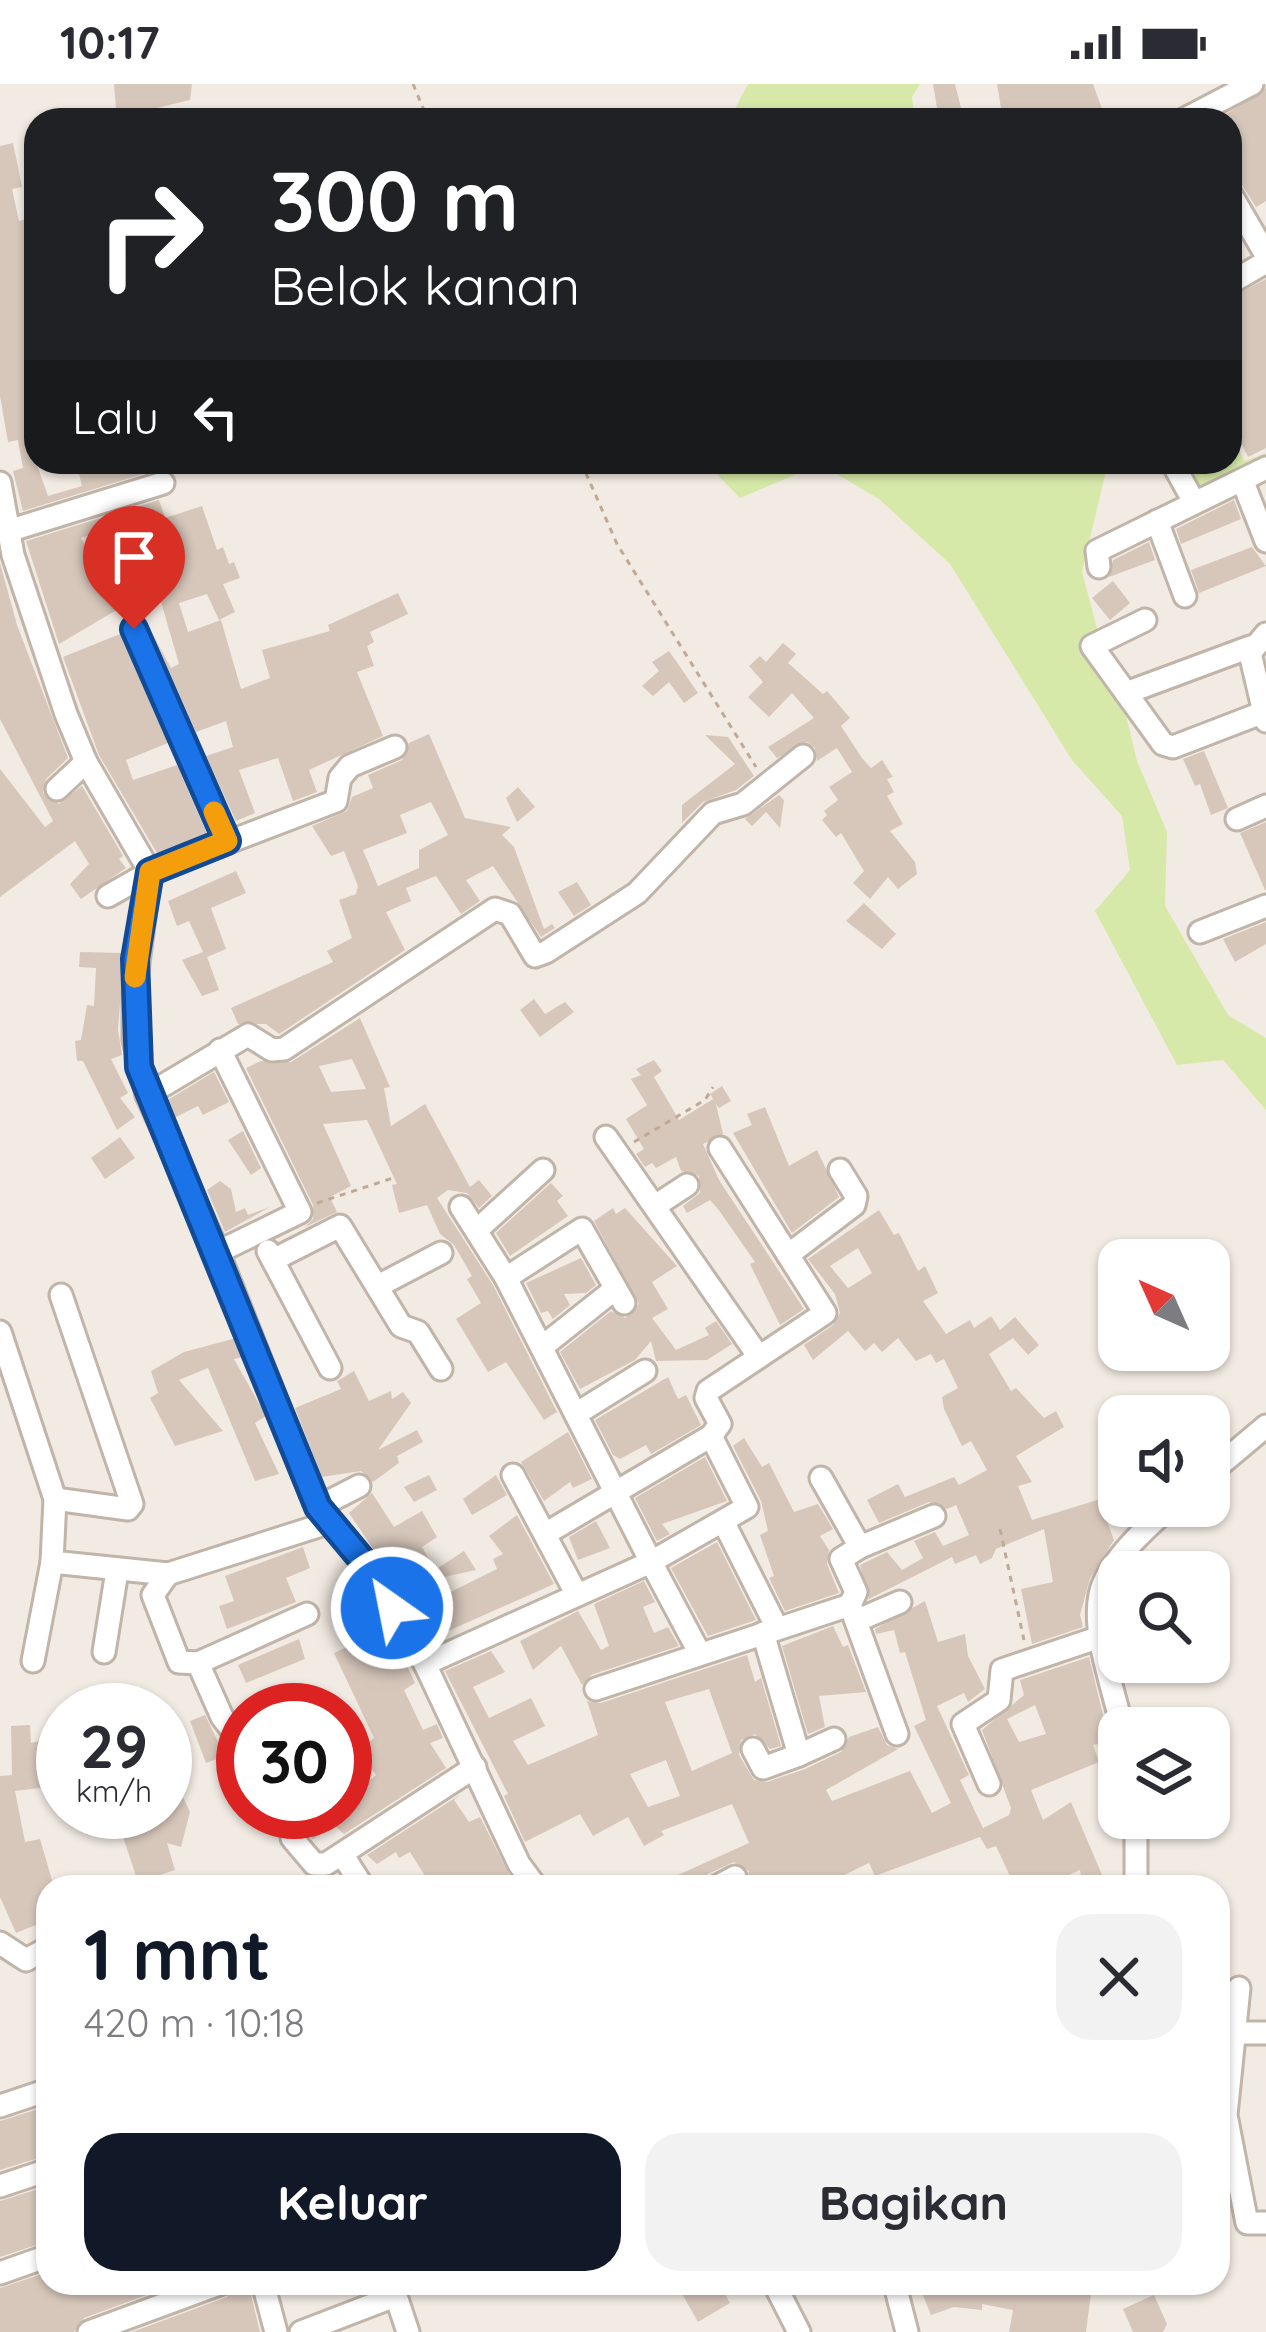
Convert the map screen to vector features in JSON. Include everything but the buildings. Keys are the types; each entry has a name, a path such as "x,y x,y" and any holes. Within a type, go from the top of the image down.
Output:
{"street":[{"path":"1208,108 1252,84"},
{"path":"1242,215 1266,258"},
{"path":"1099,567 1096,550 1266,468"},
{"path":"1179,474 1194,502"},
{"path":"1244,482 1266,541"},
{"path":"0,483 34,626 86,762 150,872 134,994 134,1040 147,1095 218,1252 323,1515 368,1567 424,1664 527,1875"},
{"path":"8,531 163,483"},
{"path":"1156,521 1185,596"},
{"path":"1126,693 1258,641 1265,717 1167,746 1126,693 1092,646 1145,620"},
{"path":"134,629 227,841"},
{"path":"108,896 150,872 336,801 340,778 350,766 395,747"},
{"path":"147,1095 248,1035 272,1050 284,1049 495,909 510,914 535,956 546,952 637,893 713,814 743,804 803,756"},
{"path":"57,789 86,762"},
{"path":"1237,819 1266,806"},
{"path":"1200,932 1266,906"},
{"path":"218,1252 300,1212 220,1050"},
{"path":"612,1145 759,1357"},
{"path":"545,1534 711,1436 720,1424 706,1398 708,1390 830,1319 720,1148"},
{"path":"788,1255 854,1205 856,1196 840,1170"},
{"path":"476,1230 543,1171"},
{"path":"655,1206 687,1185"},
{"path":"461,1207 506,1278 700,1654"},
{"path":"273,1260 340,1226 400,1326 418,1332 441,1369"},
{"path":"506,1278 582,1229 620,1296 542,1347"},
{"path":"260,1234 330,1368"},
{"path":"378,1286 441,1253"},
{"path":"55,1499 128,1509 132,1504 62,1295"},
{"path":"0,1332 55,1499 52,1562 33,1661"},
{"path":"576,1414 645,1371"},
{"path":"1230,1456 1266,1426"},
{"path":"424,1664 651,1562 724,1523 749,1503 711,1436"},
{"path":"513,1475 577,1595"},
{"path":"821,1478 860,1546"},
{"path":"110,1612 162,1580 323,1515 359,1486"},
{"path":"897,1735 853,1613 856,1592 841,1559 860,1546 934,1516"},
{"path":"724,1523 770,1629 799,1755"},
{"path":"1129,1551 1150,1527"},
{"path":"52,1562 162,1580"},
{"path":"104,1652 116,1570"},
{"path":"162,1580 154,1602 179,1662 198,1663 307,1614"},
{"path":"596,1689 770,1629 900,1602"},
{"path":"989,1784 963,1724 999,1700 1002,1670 1098,1638"},
{"path":"198,1663 216,1704"},
{"path":"753,1749 764,1768 834,1739"},
{"path":"293,1839 314,1864 342,1854 476,1767"},
{"path":"1136,1839 1136,1875"},
{"path":"342,1854 355,1875"},
{"path":"0,1943 26,1960 36,1955"},
{"path":"1230,2074 1239,1988"},
{"path":"1234,2033 1266,2033"},
{"path":"0,2106 36,2094"},
{"path":"1230,2137 1246,2223 1266,2223"},
{"path":"0,2186 36,2174"},
{"path":"0,2273 36,2260"},
{"path":"89,2332 189,2295"},
{"path":"266,2295 276,2332"},
{"path":"301,2332 381,2295"},
{"path":"396,2295 408,2332"},
{"path":"780,2295 799,2332"},
{"path":"898,2295 907,2332"}],"path":[{"path":"586,474 617,544 710,687 765,785"},
{"path":"612,1145 705,1100 712,1087"},
{"path":"300,1212 330,1196 346,1197 393,1178"},
{"path":"1000,1528 1028,1659"}],"green space":[{"path":"748,84 920,84 912,97 913,108 735,108"},
{"path":"1266,453 1262,464 1242,472 1242,457 1244,461"},
{"path":"717,474 796,474 740,498"},
{"path":"837,474 1105,474 1082,572 1097,628 1086,650 1125,711 1137,761 1167,832 1165,906 1228,1015 1266,1038 1266,1110 1223,1060 1177,1065 1095,911 1130,870 1122,816 1072,760 950,564 879,499"},
{"path":"1187,474 1238,474 1198,491"}],"slow traffic":[{"path":"135,977 152,884 150,872 227,841 214,812"}],"route":[{"path":"134,629 227,841 150,872 152,884 135,959 134,1040 139,1067 318,1507 368,1567 392,1608"}]}
